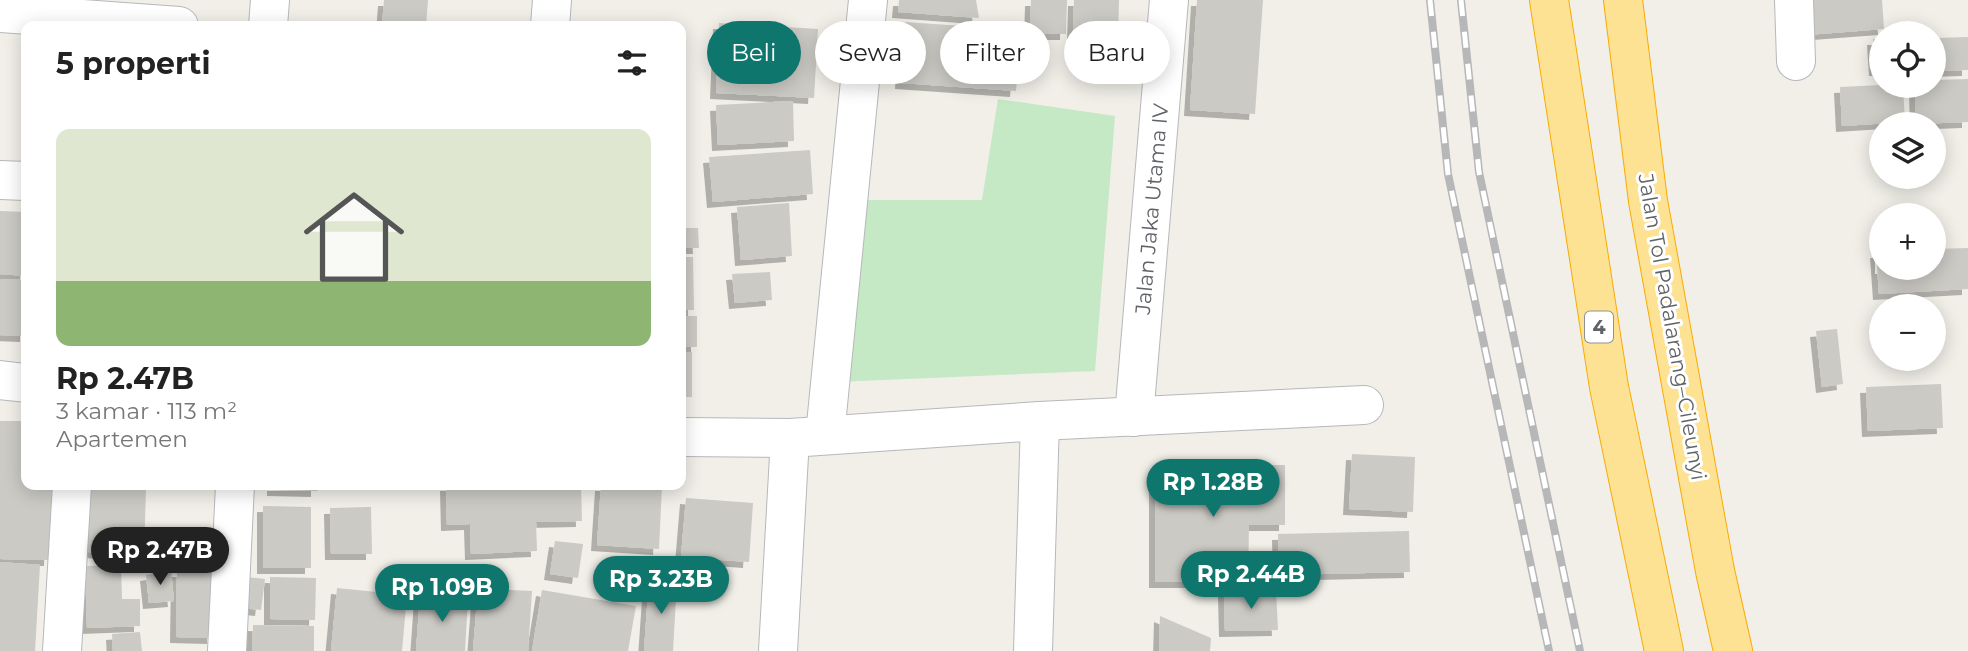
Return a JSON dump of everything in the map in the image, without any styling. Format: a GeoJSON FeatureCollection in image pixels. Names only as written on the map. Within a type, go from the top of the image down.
{"type":"FeatureCollection","features":[{"type":"Feature","properties":{"kind":"highway","name":"4"},"geometry":{"type":"LineString","coordinates":[[1549,0],[1609,387],[1664,651]]}},
{"type":"Feature","properties":{"kind":"highway","name":"Jalan Tol Padalarang–Cileunyi"},"geometry":{"type":"LineString","coordinates":[[1623,0],[1648,201],[1713,558],[1734,651]]}},
{"type":"Feature","properties":{"kind":"street"},"geometry":{"type":"LineString","coordinates":[[268,21],[270,0]]}},
{"type":"Feature","properties":{"kind":"street"},"geometry":{"type":"LineString","coordinates":[[550,21],[552,0]]}},
{"type":"Feature","properties":{"kind":"street"},"geometry":{"type":"LineString","coordinates":[[778,651],[868,0]]}},
{"type":"Feature","properties":{"kind":"street","name":"Jalan Jaka Utama IV"},"geometry":{"type":"LineString","coordinates":[[1135,417],[1169,0]]}},
{"type":"Feature","properties":{"kind":"street"},"geometry":{"type":"LineString","coordinates":[[1794,0],[1796,61]]}},
{"type":"Feature","properties":{"kind":"street"},"geometry":{"type":"LineString","coordinates":[[0,13],[110,21]]}},
{"type":"Feature","properties":{"kind":"street"},"geometry":{"type":"LineString","coordinates":[[0,180],[21,181]]}},
{"type":"Feature","properties":{"kind":"street"},"geometry":{"type":"LineString","coordinates":[[0,380],[21,382]]}},
{"type":"Feature","properties":{"kind":"street"},"geometry":{"type":"LineString","coordinates":[[686,437],[808,437],[1040,421],[1364,405]]}},
{"type":"Feature","properties":{"kind":"street"},"geometry":{"type":"LineString","coordinates":[[1033,651],[1040,421]]}},
{"type":"Feature","properties":{"kind":"street"},"geometry":{"type":"LineString","coordinates":[[62,651],[72,490]]}},
{"type":"Feature","properties":{"kind":"street"},"geometry":{"type":"LineString","coordinates":[[227,651],[235,490]]}},
{"type":"Feature","properties":{"kind":"green space"},"geometry":{"type":"Polygon","coordinates":[[[998,99],[1115,116],[1095,371],[836,382],[858,200],[982,200],[998,99]]]}},
{"type":"Feature","properties":{"kind":"building"},"geometry":{"type":"Polygon","coordinates":[[[384,0],[428,0],[426,21],[382,21],[384,0]]]}},
{"type":"Feature","properties":{"kind":"building"},"geometry":{"type":"Polygon","coordinates":[[[899,0],[976,0],[979,18],[898,12],[899,0]]]}},
{"type":"Feature","properties":{"kind":"building"},"geometry":{"type":"Polygon","coordinates":[[[1031,0],[1067,0],[1064,34],[1050,34],[1050,21],[1030,21],[1031,0]]]}},
{"type":"Feature","properties":{"kind":"building"},"geometry":{"type":"Polygon","coordinates":[[[1074,0],[1119,0],[1118,21],[1073,21],[1074,0]]]}},
{"type":"Feature","properties":{"kind":"building"},"geometry":{"type":"Polygon","coordinates":[[[1197,0],[1263,0],[1255,114],[1190,110],[1197,0]]]}},
{"type":"Feature","properties":{"kind":"building"},"geometry":{"type":"Polygon","coordinates":[[[1803,0],[1882,0],[1883,21],[1869,21],[1869,30],[1806,35],[1803,0]]]}},
{"type":"Feature","properties":{"kind":"building"},"geometry":{"type":"Polygon","coordinates":[[[926,23],[940,24],[940,84],[1017,84],[1016,91],[915,84],[926,84],[926,23]]]}},
{"type":"Feature","properties":{"kind":"building"},"geometry":{"type":"Polygon","coordinates":[[[801,28],[815,29],[814,98],[716,93],[716,84],[801,84],[801,28]]]}},
{"type":"Feature","properties":{"kind":"building"},"geometry":{"type":"Polygon","coordinates":[[[1968,37],[1968,70],[1946,71],[1946,38],[1968,37]]]}},
{"type":"Feature","properties":{"kind":"building"},"geometry":{"type":"Polygon","coordinates":[[[1968,79],[1968,122],[1946,123],[1946,112],[1916,112],[1915,98],[1946,98],[1946,80],[1968,79]]]}},
{"type":"Feature","properties":{"kind":"building"},"geometry":{"type":"Polygon","coordinates":[[[1869,86],[1869,98],[1904,98],[1904,112],[1869,112],[1869,124],[1842,126],[1840,87],[1869,86]]]}},
{"type":"Feature","properties":{"kind":"building"},"geometry":{"type":"Polygon","coordinates":[[[793,101],[794,141],[718,145],[716,105],[793,101]]]}},
{"type":"Feature","properties":{"kind":"building"},"geometry":{"type":"Polygon","coordinates":[[[810,150],[813,194],[713,202],[709,157],[810,150]]]}},
{"type":"Feature","properties":{"kind":"building"},"geometry":{"type":"Polygon","coordinates":[[[789,203],[792,256],[741,260],[737,207],[789,203]]]}},
{"type":"Feature","properties":{"kind":"building"},"geometry":{"type":"Polygon","coordinates":[[[0,211],[21,212],[21,276],[0,274],[0,211]]]}},
{"type":"Feature","properties":{"kind":"building"},"geometry":{"type":"Polygon","coordinates":[[[686,228],[698,228],[699,248],[686,248],[686,228]]]}},
{"type":"Feature","properties":{"kind":"building"},"geometry":{"type":"Polygon","coordinates":[[[1968,248],[1968,289],[1879,294],[1878,280],[1946,280],[1946,249],[1968,248]]]}},
{"type":"Feature","properties":{"kind":"building"},"geometry":{"type":"Polygon","coordinates":[[[686,257],[693,257],[694,310],[686,310],[686,257]]]}},
{"type":"Feature","properties":{"kind":"building"},"geometry":{"type":"Polygon","coordinates":[[[770,272],[772,300],[735,303],[732,274],[770,272]]]}},
{"type":"Feature","properties":{"kind":"building"},"geometry":{"type":"Polygon","coordinates":[[[0,279],[21,280],[21,336],[0,335],[0,279]]]}},
{"type":"Feature","properties":{"kind":"building"},"geometry":{"type":"Polygon","coordinates":[[[686,316],[697,316],[697,347],[686,347],[686,316]]]}},
{"type":"Feature","properties":{"kind":"building"},"geometry":{"type":"Polygon","coordinates":[[[1837,329],[1843,384],[1822,387],[1816,331],[1837,329]]]}},
{"type":"Feature","properties":{"kind":"building"},"geometry":{"type":"Polygon","coordinates":[[[692,352],[692,397],[686,397],[686,353],[692,352]]]}},
{"type":"Feature","properties":{"kind":"building"},"geometry":{"type":"Polygon","coordinates":[[[1941,384],[1943,428],[1868,431],[1866,387],[1941,384]]]}},
{"type":"Feature","properties":{"kind":"building"},"geometry":{"type":"Polygon","coordinates":[[[0,421],[21,421],[21,490],[52,490],[50,560],[0,559],[0,421]]]}},
{"type":"Feature","properties":{"kind":"building"},"geometry":{"type":"Polygon","coordinates":[[[1352,454],[1415,457],[1413,512],[1349,509],[1352,454]]]}},
{"type":"Feature","properties":{"kind":"building"},"geometry":{"type":"Polygon","coordinates":[[[1155,465],[1285,465],[1285,525],[1249,525],[1248,582],[1155,582],[1155,465]]]}},
{"type":"Feature","properties":{"kind":"building"},"geometry":{"type":"Polygon","coordinates":[[[89,490],[146,490],[144,554],[88,552],[89,490]]]}},
{"type":"Feature","properties":{"kind":"building"},"geometry":{"type":"Polygon","coordinates":[[[446,490],[581,490],[582,521],[536,522],[537,551],[471,554],[470,524],[447,525],[446,490]]]}},
{"type":"Feature","properties":{"kind":"building"},"geometry":{"type":"Polygon","coordinates":[[[601,490],[662,490],[659,549],[597,545],[601,490]]]}},
{"type":"Feature","properties":{"kind":"building"},"geometry":{"type":"Polygon","coordinates":[[[686,498],[753,503],[749,562],[681,557],[686,498]]]}},
{"type":"Feature","properties":{"kind":"building"},"geometry":{"type":"Polygon","coordinates":[[[263,506],[311,507],[311,568],[263,568],[263,506]]]}},
{"type":"Feature","properties":{"kind":"building"},"geometry":{"type":"Polygon","coordinates":[[[371,507],[372,554],[331,554],[330,508],[371,507]]]}},
{"type":"Feature","properties":{"kind":"building"},"geometry":{"type":"Polygon","coordinates":[[[1409,531],[1410,572],[1279,575],[1278,534],[1409,531]]]}},
{"type":"Feature","properties":{"kind":"building"},"geometry":{"type":"Polygon","coordinates":[[[555,541],[583,544],[578,578],[550,574],[555,541]]]}},
{"type":"Feature","properties":{"kind":"building"},"geometry":{"type":"Polygon","coordinates":[[[0,562],[40,565],[35,651],[0,651],[0,562]]]}},
{"type":"Feature","properties":{"kind":"building"},"geometry":{"type":"Polygon","coordinates":[[[121,565],[122,599],[140,599],[140,626],[87,628],[85,566],[121,565]]]}},
{"type":"Feature","properties":{"kind":"building"},"geometry":{"type":"Polygon","coordinates":[[[171,571],[174,601],[149,603],[146,575],[171,571]]]}},
{"type":"Feature","properties":{"kind":"building"},"geometry":{"type":"Polygon","coordinates":[[[177,571],[213,571],[213,638],[176,637],[177,571]]]}},
{"type":"Feature","properties":{"kind":"building"},"geometry":{"type":"Polygon","coordinates":[[[246,577],[265,579],[261,610],[242,608],[246,577]]]}},
{"type":"Feature","properties":{"kind":"building"},"geometry":{"type":"Polygon","coordinates":[[[270,577],[316,578],[315,620],[270,619],[270,577]]]}},
{"type":"Feature","properties":{"kind":"building"},"geometry":{"type":"Polygon","coordinates":[[[649,579],[677,581],[673,651],[644,651],[649,579]]]}},
{"type":"Feature","properties":{"kind":"building"},"geometry":{"type":"Polygon","coordinates":[[[337,588],[407,595],[402,651],[331,651],[337,588]]]}},
{"type":"Feature","properties":{"kind":"building"},"geometry":{"type":"Polygon","coordinates":[[[478,588],[532,591],[528,651],[473,651],[478,588]]]}},
{"type":"Feature","properties":{"kind":"building"},"geometry":{"type":"Polygon","coordinates":[[[542,590],[636,606],[628,651],[532,651],[542,590]]]}},
{"type":"Feature","properties":{"kind":"building"},"geometry":{"type":"Polygon","coordinates":[[[1276,590],[1278,630],[1225,631],[1224,591],[1276,590]]]}},
{"type":"Feature","properties":{"kind":"building"},"geometry":{"type":"Polygon","coordinates":[[[420,595],[468,598],[465,651],[416,651],[420,595]]]}},
{"type":"Feature","properties":{"kind":"building"},"geometry":{"type":"Polygon","coordinates":[[[1160,616],[1211,638],[1210,651],[1159,651],[1160,616]]]}},
{"type":"Feature","properties":{"kind":"building"},"geometry":{"type":"Polygon","coordinates":[[[253,625],[314,626],[314,651],[252,651],[253,625]]]}},
{"type":"Feature","properties":{"kind":"building"},"geometry":{"type":"Polygon","coordinates":[[[140,632],[142,651],[113,651],[112,634],[140,632]]]}},
{"type":"Feature","properties":{"kind":"railway"},"geometry":{"type":"LineString","coordinates":[[1430,0],[1448,174],[1549,651]]}},
{"type":"Feature","properties":{"kind":"railway"},"geometry":{"type":"LineString","coordinates":[[1461,0],[1479,172],[1580,651]]}}]}
